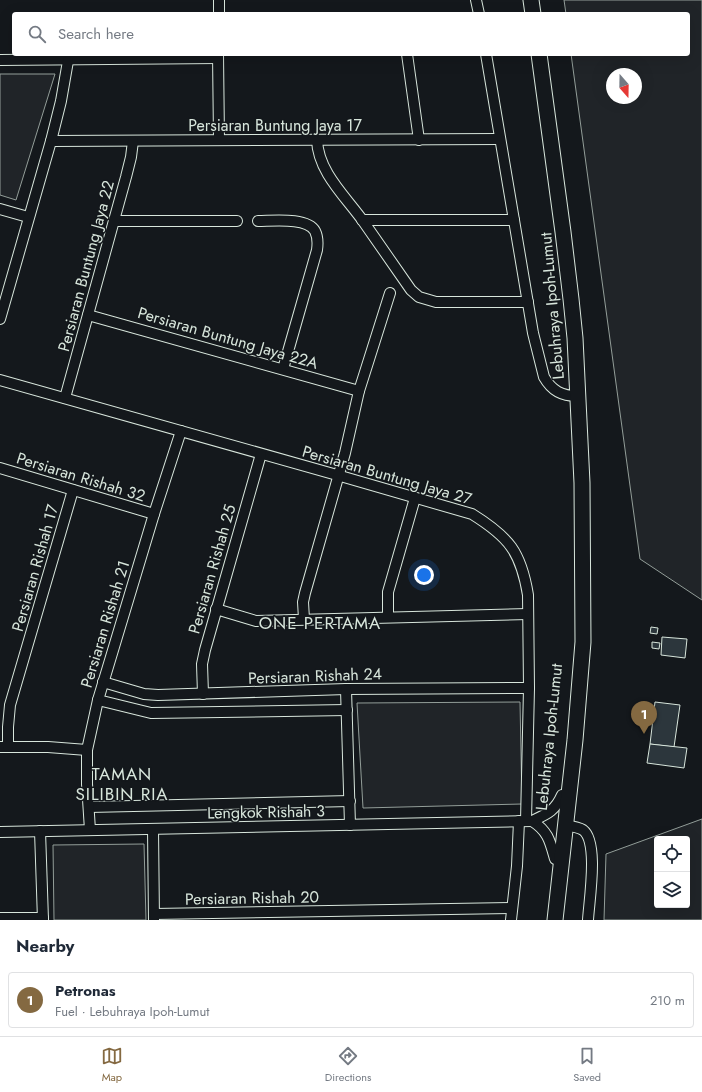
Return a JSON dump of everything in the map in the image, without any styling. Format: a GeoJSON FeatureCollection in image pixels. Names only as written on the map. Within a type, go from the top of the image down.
{"type":"FeatureCollection","features":[{"type":"Feature","properties":{"kind":"highway"},"geometry":{"type":"LineString","coordinates":[[531,0],[533,12]]}},
{"type":"Feature","properties":{"kind":"highway","name":"Lebuhraya Ipoh-Lumut"},"geometry":{"type":"LineString","coordinates":[[539,56],[575,338],[582,483],[583,642],[575,740],[555,920]]}},
{"type":"Feature","properties":{"kind":"highway","name":"Lebuhraya Ipoh-Lumut"},"geometry":{"type":"LineString","coordinates":[[548,920],[573,683],[582,556]]}},
{"type":"Feature","properties":{"kind":"street"},"geometry":{"type":"LineString","coordinates":[[219,0],[219,12]]}},
{"type":"Feature","properties":{"kind":"street"},"geometry":{"type":"LineString","coordinates":[[476,0],[479,12]]}},
{"type":"Feature","properties":{"kind":"street"},"geometry":{"type":"LineString","coordinates":[[0,60],[68,60],[218,56],[219,140]]}},
{"type":"Feature","properties":{"kind":"street"},"geometry":{"type":"LineString","coordinates":[[407,56],[419,140]]}},
{"type":"Feature","properties":{"kind":"street"},"geometry":{"type":"LineString","coordinates":[[486,56],[533,334],[544,377],[547,383],[558,393],[577,396]]}},
{"type":"Feature","properties":{"kind":"street"},"geometry":{"type":"LineString","coordinates":[[0,319],[4,291],[51,141],[61,100],[68,60]]}},
{"type":"Feature","properties":{"kind":"street","name":"Persiaran Buntung Jaya 17"},"geometry":{"type":"LineString","coordinates":[[51,141],[500,139]]}},
{"type":"Feature","properties":{"kind":"street"},"geometry":{"type":"LineString","coordinates":[[317,140],[317,147],[320,156],[333,182],[362,220],[411,290],[419,297],[436,302],[528,302]]}},
{"type":"Feature","properties":{"kind":"street","name":"Persiaran Buntung Jaya 22"},"geometry":{"type":"LineString","coordinates":[[65,398],[131,157],[133,141]]}},
{"type":"Feature","properties":{"kind":"street"},"geometry":{"type":"LineString","coordinates":[[0,209],[28,217]]}},
{"type":"Feature","properties":{"kind":"street"},"geometry":{"type":"LineString","coordinates":[[362,220],[514,220]]}},
{"type":"Feature","properties":{"kind":"street"},"geometry":{"type":"LineString","coordinates":[[114,221],[237,221]]}},
{"type":"Feature","properties":{"kind":"street"},"geometry":{"type":"LineString","coordinates":[[258,221],[298,222],[307,224],[315,230],[318,239],[317,250],[283,369]]}},
{"type":"Feature","properties":{"kind":"street"},"geometry":{"type":"LineString","coordinates":[[304,619],[303,602],[305,593],[360,391],[390,293]]}},
{"type":"Feature","properties":{"kind":"street","name":"Persiaran Buntung Jaya 22A"},"geometry":{"type":"LineString","coordinates":[[88,314],[360,391]]}},
{"type":"Feature","properties":{"kind":"street","name":"Persiaran Buntung Jaya 27"},"geometry":{"type":"LineString","coordinates":[[0,380],[472,514],[490,525],[505,539],[515,551],[521,565],[528,595],[529,688],[526,821],[518,858],[511,920]]}},
{"type":"Feature","properties":{"kind":"street","name":"Persiaran Rishah 21"},"geometry":{"type":"LineString","coordinates":[[90,830],[87,784],[87,750],[98,700],[154,514],[181,431]]}},
{"type":"Feature","properties":{"kind":"street","name":"Persiaran Rishah 25"},"geometry":{"type":"LineString","coordinates":[[203,694],[202,664],[260,454]]}},
{"type":"Feature","properties":{"kind":"street","name":"Persiaran Rishah 32"},"geometry":{"type":"LineString","coordinates":[[0,468],[154,514]]}},
{"type":"Feature","properties":{"kind":"street","name":"Persiaran Rishah 17"},"geometry":{"type":"LineString","coordinates":[[4,747],[10,705],[73,490]]}},
{"type":"Feature","properties":{"kind":"street"},"geometry":{"type":"LineString","coordinates":[[388,617],[388,592],[415,498]]}},
{"type":"Feature","properties":{"kind":"street"},"geometry":{"type":"LineString","coordinates":[[216,609],[256,620],[528,614]]}},
{"type":"Feature","properties":{"kind":"street","name":"Persiaran Rishah 24"},"geometry":{"type":"LineString","coordinates":[[103,682],[144,694],[158,695],[346,689],[529,688]]}},
{"type":"Feature","properties":{"kind":"street"},"geometry":{"type":"LineString","coordinates":[[346,689],[350,825]]}},
{"type":"Feature","properties":{"kind":"street"},"geometry":{"type":"LineString","coordinates":[[98,700],[151,713],[347,710]]}},
{"type":"Feature","properties":{"kind":"street"},"geometry":{"type":"LineString","coordinates":[[4,747],[48,747],[87,750]]}},
{"type":"Feature","properties":{"kind":"street","name":"Lengkok Rishah 3"},"geometry":{"type":"LineString","coordinates":[[0,832],[526,821],[549,812],[554,808],[562,795]]}},
{"type":"Feature","properties":{"kind":"street","name":"Lengkok Rishah 3"},"geometry":{"type":"LineString","coordinates":[[89,806],[350,801]]}},
{"type":"Feature","properties":{"kind":"street"},"geometry":{"type":"LineString","coordinates":[[526,821],[543,829],[547,834],[554,859]]}},
{"type":"Feature","properties":{"kind":"street"},"geometry":{"type":"LineString","coordinates":[[565,825],[584,831],[591,844],[592,861],[588,920]]}},
{"type":"Feature","properties":{"kind":"street"},"geometry":{"type":"LineString","coordinates":[[153,829],[154,917]]}},
{"type":"Feature","properties":{"kind":"street"},"geometry":{"type":"LineString","coordinates":[[0,918],[43,919],[40,831]]}},
{"type":"Feature","properties":{"kind":"street","name":"Persiaran Rishah 20"},"geometry":{"type":"LineString","coordinates":[[154,917],[512,908]]}},
{"type":"Feature","properties":{"kind":"shaded area"},"geometry":{"type":"Polygon","coordinates":[[[564,0],[702,0],[702,600],[640,559],[571,56],[690,56],[690,12],[566,12],[564,0]]]}},
{"type":"Feature","properties":{"kind":"shaded area"},"geometry":{"type":"Polygon","coordinates":[[[0,74],[55,74],[16,200],[0,195],[0,74]]]}},
{"type":"Feature","properties":{"kind":"shaded area"},"geometry":{"type":"Polygon","coordinates":[[[520,702],[522,804],[363,808],[357,703],[520,702]]]}},
{"type":"Feature","properties":{"kind":"shaded area"},"geometry":{"type":"Polygon","coordinates":[[[702,819],[702,920],[604,920],[606,854],[654,836],[654,908],[690,908],[690,836],[655,836],[702,819]]]}},
{"type":"Feature","properties":{"kind":"shaded area"},"geometry":{"type":"Polygon","coordinates":[[[144,844],[146,920],[54,920],[53,845],[144,844]]]}},
{"type":"Feature","properties":{"kind":"building"},"geometry":{"type":"Polygon","coordinates":[[[651,627],[658,628],[657,634],[650,633],[651,627]]]}},
{"type":"Feature","properties":{"kind":"building"},"geometry":{"type":"Polygon","coordinates":[[[662,637],[687,639],[685,658],[661,655],[662,637]]]}},
{"type":"Feature","properties":{"kind":"building"},"geometry":{"type":"Polygon","coordinates":[[[652,642],[660,643],[659,649],[652,648],[652,642]]]}},
{"type":"Feature","properties":{"kind":"building"},"geometry":{"type":"Polygon","coordinates":[[[655,702],[680,705],[674,747],[650,744],[655,702]]]}},
{"type":"Feature","properties":{"kind":"building"},"geometry":{"type":"Polygon","coordinates":[[[650,744],[687,748],[684,768],[647,763],[650,744]]]}},
{"type":"Feature","properties":{"kind":"place","name":"Petronas"},"geometry":{"type":"Point","coordinates":[644,734]}},
{"type":"Feature","properties":{"kind":"district","name":"ONE PERTAMA"},"geometry":{"type":"Point","coordinates":[320,623]}},
{"type":"Feature","properties":{"kind":"district","name":"TAMAN SILIBIN RIA"},"geometry":{"type":"Point","coordinates":[122,784]}}]}
